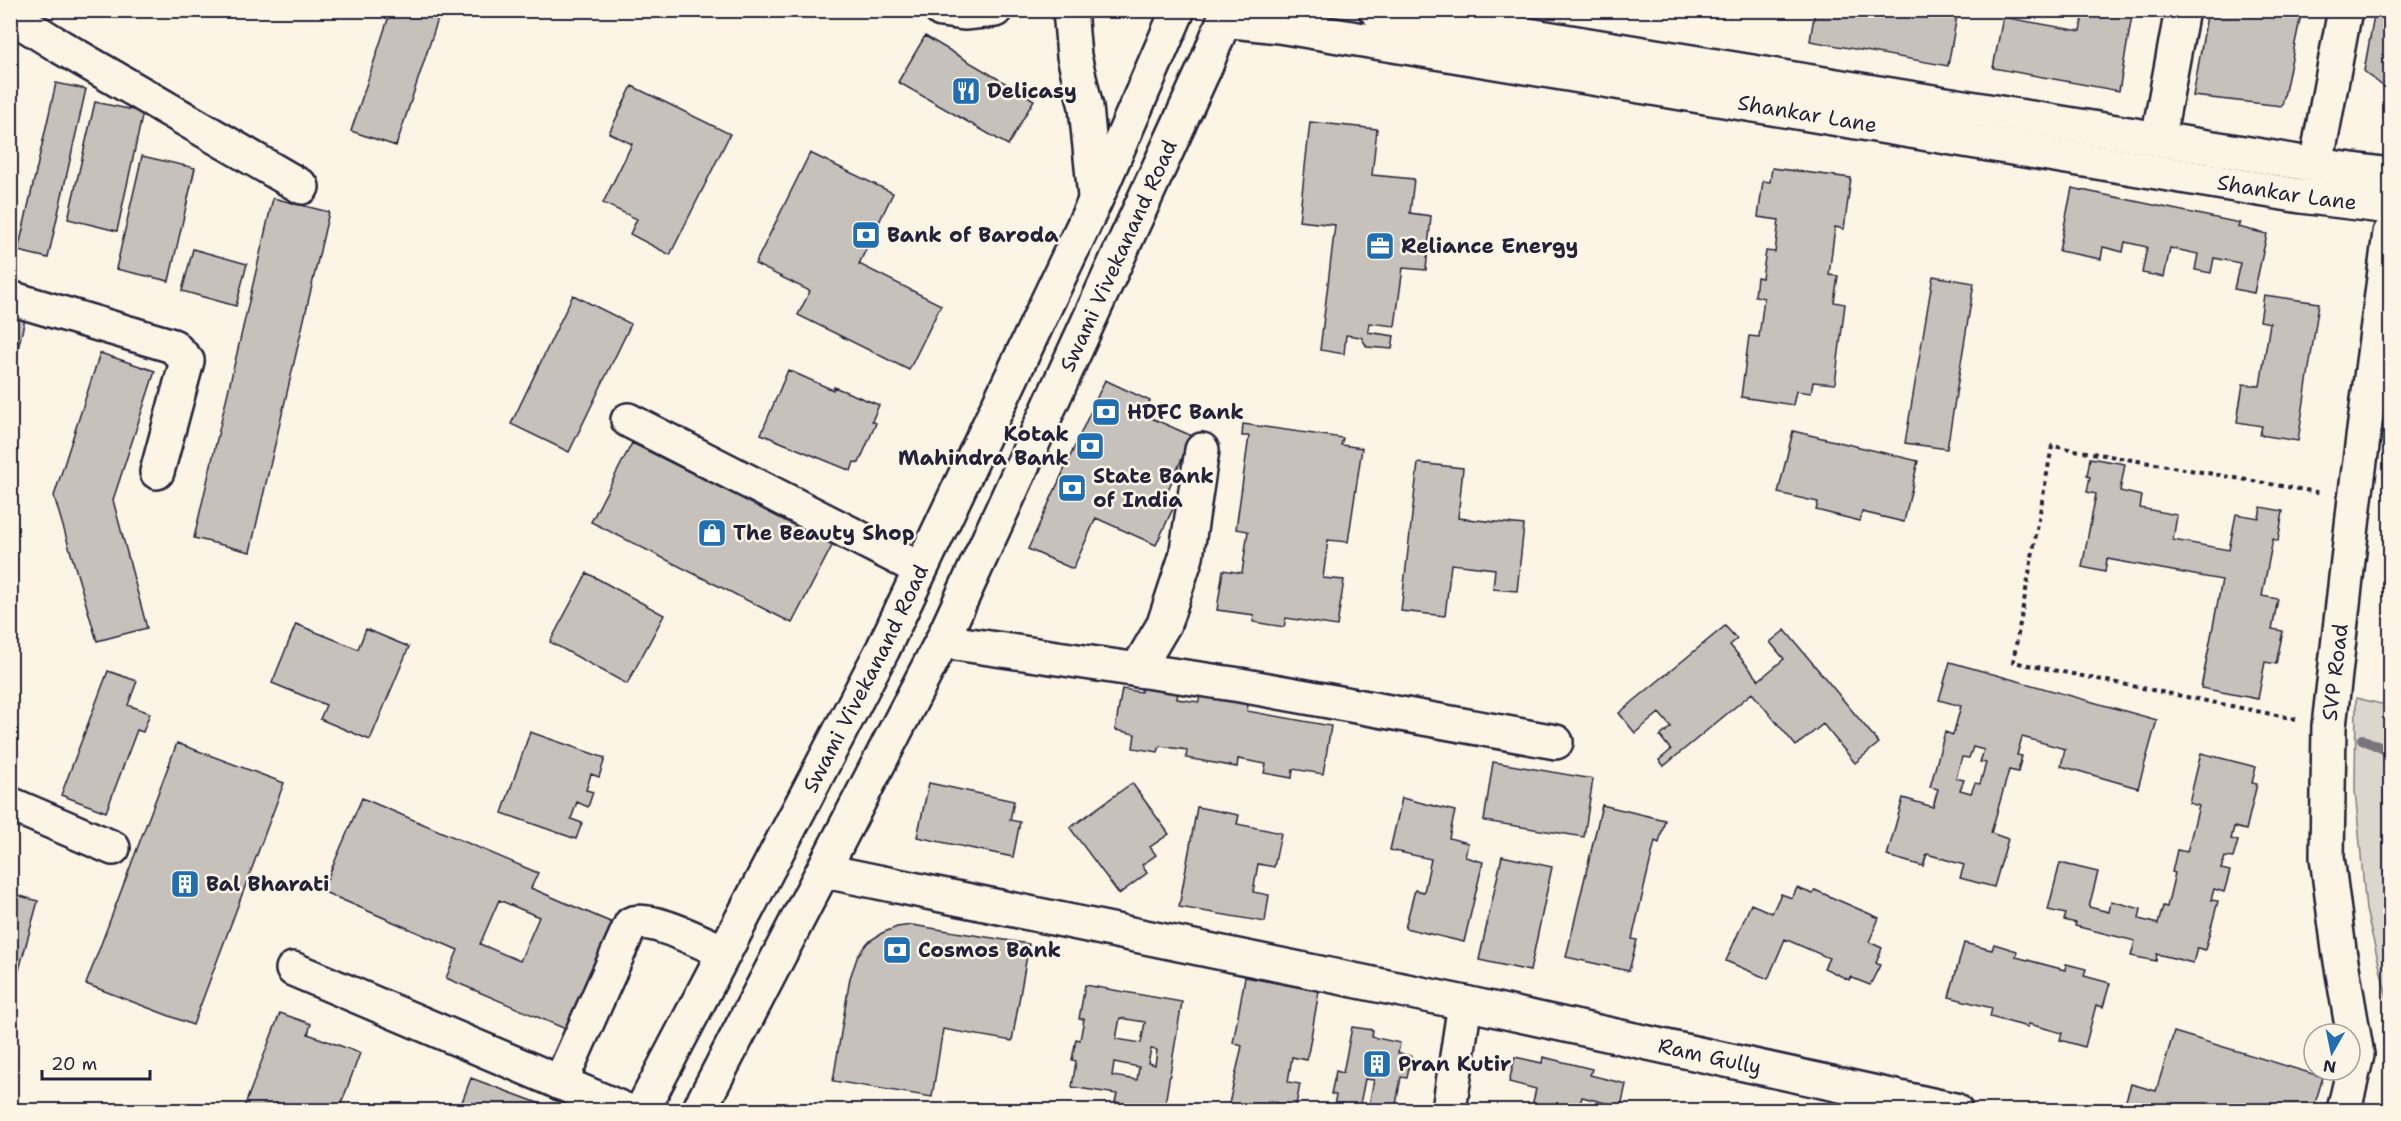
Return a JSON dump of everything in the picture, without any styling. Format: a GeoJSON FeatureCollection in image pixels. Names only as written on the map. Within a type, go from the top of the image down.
{"type":"FeatureCollection","features":[{"type":"Feature","properties":{"kind":"street"},"geometry":{"type":"LineString","coordinates":[[941,10],[964,13],[995,10]]}},
{"type":"Feature","properties":{"kind":"street"},"geometry":{"type":"LineString","coordinates":[[1070,10],[1074,56],[1086,107],[1095,199]]}},
{"type":"Feature","properties":{"kind":"street","name":"Swami Vivekanand Road"},"geometry":{"type":"LineString","coordinates":[[642,1110],[878,659],[1095,199],[1180,10]]}},
{"type":"Feature","properties":{"kind":"street","name":"Shankar Lane"},"geometry":{"type":"LineString","coordinates":[[1180,10],[1226,15],[1279,26],[2301,196],[2391,207]]}},
{"type":"Feature","properties":{"kind":"street","name":"Shankar Lane"},"geometry":{"type":"LineString","coordinates":[[1376,10],[2316,165],[2391,175]]}},
{"type":"Feature","properties":{"kind":"street"},"geometry":{"type":"LineString","coordinates":[[2158,139],[2182,10]]}},
{"type":"Feature","properties":{"kind":"street"},"geometry":{"type":"LineString","coordinates":[[2316,165],[2345,10]]}},
{"type":"Feature","properties":{"kind":"street"},"geometry":{"type":"LineString","coordinates":[[10,15],[302,187]]}},
{"type":"Feature","properties":{"kind":"street","name":"Swami Vivekanand Road"},"geometry":{"type":"LineString","coordinates":[[699,1110],[825,871],[942,641],[1201,75],[1226,15]]}},
{"type":"Feature","properties":{"kind":"street","name":"SVP Road"},"geometry":{"type":"LineString","coordinates":[[2344,1110],[2357,1055],[2339,950],[2327,857],[2329,726],[2355,499],[2381,379],[2391,233]]}},
{"type":"Feature","properties":{"kind":"street"},"geometry":{"type":"LineString","coordinates":[[10,298],[173,346],[186,361],[157,472]]}},
{"type":"Feature","properties":{"kind":"street"},"geometry":{"type":"LineString","coordinates":[[627,420],[920,568]]}},
{"type":"Feature","properties":{"kind":"street"},"geometry":{"type":"LineString","coordinates":[[1137,670],[1164,624],[1186,557],[1202,450]]}},
{"type":"Feature","properties":{"kind":"street"},"geometry":{"type":"LineString","coordinates":[[942,641],[1240,685],[1556,742]]}},
{"type":"Feature","properties":{"kind":"street"},"geometry":{"type":"LineString","coordinates":[[10,804],[113,848]]}},
{"type":"Feature","properties":{"kind":"street","name":"Ram Gully"},"geometry":{"type":"LineString","coordinates":[[825,871],[1465,1003],[1955,1110]]}},
{"type":"Feature","properties":{"kind":"street"},"geometry":{"type":"LineString","coordinates":[[560,1083],[631,924],[636,921],[655,924],[724,952]]}},
{"type":"Feature","properties":{"kind":"street"},"geometry":{"type":"LineString","coordinates":[[293,969],[625,1110]]}},
{"type":"Feature","properties":{"kind":"street"},"geometry":{"type":"LineString","coordinates":[[1449,1110],[1465,1003]]}},
{"type":"Feature","properties":{"kind":"path"},"geometry":{"type":"LineString","coordinates":[[2329,726],[2013,662],[2052,446],[2355,499]]}},
{"type":"Feature","properties":{"kind":"shaded area"},"geometry":{"type":"Polygon","coordinates":[[[2356,698],[2390,706],[2390,1010],[2366,910],[2355,790],[2356,698]]]}},
{"type":"Feature","properties":{"kind":"building"},"geometry":{"type":"Polygon","coordinates":[[[391,10],[441,10],[396,146],[351,131],[391,10]]]}},
{"type":"Feature","properties":{"kind":"building"},"geometry":{"type":"Polygon","coordinates":[[[1707,10],[1731,10],[1730,15],[1707,10]]]}},
{"type":"Feature","properties":{"kind":"building"},"geometry":{"type":"Polygon","coordinates":[[[1815,10],[1958,10],[1948,66],[1810,41],[1815,10]]]}},
{"type":"Feature","properties":{"kind":"building"},"geometry":{"type":"Polygon","coordinates":[[[2084,10],[2133,10],[2119,91],[1993,68],[2003,17],[2080,31],[2084,10]]]}},
{"type":"Feature","properties":{"kind":"building"},"geometry":{"type":"Polygon","coordinates":[[[2208,10],[2302,10],[2282,106],[2193,96],[2208,10]]]}},
{"type":"Feature","properties":{"kind":"building"},"geometry":{"type":"Polygon","coordinates":[[[2375,10],[2390,10],[2390,92],[2364,71],[2375,10]]]}},
{"type":"Feature","properties":{"kind":"building","name":"Delicasy"},"geometry":{"type":"Polygon","coordinates":[[[925,36],[1034,100],[1008,145],[898,82],[925,36]]]}},
{"type":"Feature","properties":{"kind":"building"},"geometry":{"type":"Polygon","coordinates":[[[10,65],[17,66],[10,94],[10,65]]]}},
{"type":"Feature","properties":{"kind":"building"},"geometry":{"type":"Polygon","coordinates":[[[56,83],[86,89],[48,258],[18,251],[56,83]]]}},
{"type":"Feature","properties":{"kind":"building"},"geometry":{"type":"Polygon","coordinates":[[[632,86],[730,134],[670,255],[630,234],[637,219],[603,203],[632,144],[609,133],[632,86]]]}},
{"type":"Feature","properties":{"kind":"building"},"geometry":{"type":"Polygon","coordinates":[[[95,102],[143,112],[117,231],[68,219],[95,102]]]}},
{"type":"Feature","properties":{"kind":"building","name":"Reliance Energy"},"geometry":{"type":"Polygon","coordinates":[[[1310,122],[1377,129],[1372,175],[1414,179],[1410,213],[1431,216],[1426,270],[1403,268],[1395,326],[1369,323],[1368,332],[1394,336],[1392,349],[1367,347],[1361,337],[1346,335],[1344,354],[1320,350],[1335,225],[1299,221],[1310,122]]]}},
{"type":"Feature","properties":{"kind":"building"},"geometry":{"type":"Polygon","coordinates":[[[810,153],[893,193],[859,264],[941,305],[909,370],[798,315],[810,291],[755,264],[810,153]]]}},
{"type":"Feature","properties":{"kind":"building"},"geometry":{"type":"Polygon","coordinates":[[[142,156],[195,168],[169,281],[116,269],[142,156]]]}},
{"type":"Feature","properties":{"kind":"building"},"geometry":{"type":"Polygon","coordinates":[[[1772,168],[1851,178],[1844,229],[1835,227],[1829,275],[1838,276],[1834,302],[1845,304],[1835,384],[1813,382],[1811,393],[1796,391],[1793,405],[1741,397],[1749,336],[1759,337],[1764,298],[1755,296],[1757,277],[1762,278],[1766,251],[1775,252],[1779,220],[1758,217],[1763,181],[1770,182],[1772,168]]]}},
{"type":"Feature","properties":{"kind":"building"},"geometry":{"type":"Polygon","coordinates":[[[2072,188],[2240,223],[2238,227],[2267,234],[2254,293],[2234,289],[2240,263],[2214,258],[2211,273],[2195,270],[2198,254],[2170,248],[2164,277],[2142,273],[2147,247],[2125,242],[2123,252],[2103,247],[2101,259],[2059,251],[2072,188]]]}},
{"type":"Feature","properties":{"kind":"building"},"geometry":{"type":"Polygon","coordinates":[[[273,198],[329,212],[250,552],[194,538],[273,198]]]}},
{"type":"Feature","properties":{"kind":"building"},"geometry":{"type":"Polygon","coordinates":[[[193,249],[247,264],[236,306],[182,291],[193,249]]]}},
{"type":"Feature","properties":{"kind":"building"},"geometry":{"type":"Polygon","coordinates":[[[1933,276],[1974,283],[1947,449],[1905,443],[1933,276]]]}},
{"type":"Feature","properties":{"kind":"building"},"geometry":{"type":"Polygon","coordinates":[[[573,295],[631,324],[569,452],[511,424],[573,295]]]}},
{"type":"Feature","properties":{"kind":"building"},"geometry":{"type":"Polygon","coordinates":[[[2264,295],[2319,303],[2298,441],[2260,435],[2262,426],[2237,422],[2243,384],[2260,386],[2270,323],[2260,321],[2264,295]]]}},
{"type":"Feature","properties":{"kind":"building"},"geometry":{"type":"Polygon","coordinates":[[[10,316],[25,319],[10,383],[10,316]]]}},
{"type":"Feature","properties":{"kind":"building"},"geometry":{"type":"Polygon","coordinates":[[[100,353],[155,371],[113,500],[147,628],[97,641],[54,496],[100,353]]]}},
{"type":"Feature","properties":{"kind":"building"},"geometry":{"type":"Polygon","coordinates":[[[788,370],[833,390],[834,387],[879,405],[872,421],[876,423],[859,463],[854,462],[851,471],[761,434],[788,370]]]}},
{"type":"Feature","properties":{"kind":"building"},"geometry":{"type":"Polygon","coordinates":[[[1105,380],[1150,401],[1142,414],[1192,436],[1164,499],[1175,504],[1156,545],[1096,518],[1073,569],[1028,549],[1105,380]]]}},
{"type":"Feature","properties":{"kind":"building"},"geometry":{"type":"Polygon","coordinates":[[[1243,424],[1343,438],[1341,445],[1362,448],[1348,542],[1328,540],[1323,578],[1344,580],[1337,626],[1286,618],[1284,627],[1253,622],[1254,615],[1217,610],[1223,570],[1242,573],[1248,531],[1236,529],[1249,436],[1242,436],[1243,424]]]}},
{"type":"Feature","properties":{"kind":"building"},"geometry":{"type":"Polygon","coordinates":[[[1793,431],[1918,461],[1904,522],[1862,512],[1860,521],[1816,510],[1818,502],[1778,493],[1793,431]]]}},
{"type":"Feature","properties":{"kind":"building","name":"The Beauty Shop"},"geometry":{"type":"Polygon","coordinates":[[[632,443],[833,544],[792,623],[591,522],[632,443]]]}},
{"type":"Feature","properties":{"kind":"building"},"geometry":{"type":"Polygon","coordinates":[[[2090,458],[2125,464],[2120,491],[2142,496],[2140,508],[2177,515],[2173,540],[2229,550],[2236,514],[2259,518],[2261,507],[2283,511],[2278,541],[2273,539],[2262,596],[2278,599],[2272,629],[2283,631],[2276,664],[2265,662],[2258,699],[2201,688],[2222,580],[2107,559],[2105,572],[2082,567],[2096,494],[2087,492],[2090,458]]]}},
{"type":"Feature","properties":{"kind":"building"},"geometry":{"type":"Polygon","coordinates":[[[1418,463],[1463,468],[1458,518],[1524,525],[1517,591],[1493,589],[1495,569],[1451,564],[1445,616],[1401,611],[1418,463]]]}},
{"type":"Feature","properties":{"kind":"building"},"geometry":{"type":"Polygon","coordinates":[[[587,573],[664,615],[627,684],[550,642],[587,573]]]}},
{"type":"Feature","properties":{"kind":"building"},"geometry":{"type":"Polygon","coordinates":[[[296,624],[358,649],[366,629],[409,647],[370,740],[320,719],[326,705],[272,683],[296,624]]]}},
{"type":"Feature","properties":{"kind":"building"},"geometry":{"type":"Polygon","coordinates":[[[1725,626],[1737,639],[1730,645],[1759,680],[1784,659],[1770,642],[1785,630],[1879,743],[1855,763],[1823,724],[1796,746],[1752,693],[1664,766],[1659,760],[1671,750],[1660,736],[1671,727],[1659,713],[1635,733],[1619,713],[1725,626]]]}},
{"type":"Feature","properties":{"kind":"building"},"geometry":{"type":"Polygon","coordinates":[[[1950,662],[2157,720],[2138,788],[2061,766],[2065,749],[2022,737],[2017,755],[2022,756],[2018,772],[2009,770],[1991,833],[2008,839],[1994,887],[1960,878],[1964,865],[1927,854],[1923,866],[1887,856],[1903,798],[1933,807],[1938,789],[1930,787],[1945,732],[1953,735],[1961,706],[1939,700],[1950,662]],[[1973,747],[1969,758],[1962,757],[1956,778],[1964,780],[1960,790],[1971,793],[1975,783],[1980,784],[1986,763],[1980,762],[1984,750],[1973,747]]]}},
{"type":"Feature","properties":{"kind":"building"},"geometry":{"type":"Polygon","coordinates":[[[108,671],[137,681],[128,705],[150,713],[143,732],[137,730],[106,812],[61,795],[108,671]]]}},
{"type":"Feature","properties":{"kind":"building"},"geometry":{"type":"Polygon","coordinates":[[[1142,685],[1178,691],[1177,699],[1199,702],[1200,691],[1249,700],[1247,711],[1331,726],[1323,774],[1293,769],[1292,778],[1264,773],[1266,764],[1238,759],[1237,767],[1186,758],[1187,750],[1160,746],[1158,752],[1133,748],[1135,734],[1115,730],[1122,689],[1141,692],[1142,685]]]}},
{"type":"Feature","properties":{"kind":"building"},"geometry":{"type":"Polygon","coordinates":[[[530,732],[605,758],[599,777],[591,774],[586,790],[593,792],[588,807],[577,802],[571,819],[582,823],[576,839],[502,813],[530,732]]]}},
{"type":"Feature","properties":{"kind":"building","name":"Bal Bharati"},"geometry":{"type":"Polygon","coordinates":[[[177,743],[284,783],[193,1025],[86,984],[177,743]]]}},
{"type":"Feature","properties":{"kind":"building"},"geometry":{"type":"Polygon","coordinates":[[[2201,753],[2256,767],[2252,783],[2257,784],[2246,830],[2234,827],[2231,839],[2238,841],[2233,858],[2225,857],[2221,869],[2230,871],[2224,892],[2214,889],[2211,900],[2218,901],[2205,950],[2197,948],[2193,963],[2157,954],[2156,961],[2131,956],[2135,941],[2075,926],[2076,923],[2064,920],[2066,914],[2048,910],[2060,863],[2098,872],[2089,907],[2109,912],[2111,901],[2141,909],[2139,919],[2158,924],[2163,906],[2167,907],[2175,873],[2172,872],[2177,850],[2187,852],[2199,806],[2189,803],[2201,753]]]}},
{"type":"Feature","properties":{"kind":"building"},"geometry":{"type":"Polygon","coordinates":[[[1493,762],[1593,779],[1584,837],[1484,821],[1493,762]]]}},
{"type":"Feature","properties":{"kind":"building"},"geometry":{"type":"Polygon","coordinates":[[[929,783],[1014,801],[1010,820],[1020,822],[1013,857],[917,837],[929,783]]]}},
{"type":"Feature","properties":{"kind":"building"},"geometry":{"type":"Polygon","coordinates":[[[1132,783],[1169,834],[1150,847],[1156,855],[1142,865],[1147,873],[1119,894],[1070,828],[1132,783]]]}},
{"type":"Feature","properties":{"kind":"building"},"geometry":{"type":"Polygon","coordinates":[[[362,798],[538,873],[531,888],[615,924],[568,1030],[446,978],[458,950],[322,891],[362,798]],[[499,900],[480,944],[520,961],[539,917],[499,900]]]}},
{"type":"Feature","properties":{"kind":"building"},"geometry":{"type":"Polygon","coordinates":[[[1402,798],[1455,811],[1449,838],[1468,843],[1465,857],[1483,862],[1464,942],[1405,928],[1415,890],[1424,892],[1431,859],[1390,850],[1402,798]]]}},
{"type":"Feature","properties":{"kind":"building"},"geometry":{"type":"Polygon","coordinates":[[[1602,805],[1665,820],[1659,843],[1655,841],[1632,939],[1637,940],[1629,971],[1566,957],[1602,805]]]}},
{"type":"Feature","properties":{"kind":"building"},"geometry":{"type":"Polygon","coordinates":[[[1197,807],[1239,815],[1237,824],[1281,833],[1274,867],[1258,864],[1253,892],[1269,895],[1265,922],[1179,907],[1197,807]]]}},
{"type":"Feature","properties":{"kind":"building"},"geometry":{"type":"Polygon","coordinates":[[[1502,856],[1552,867],[1530,971],[1479,960],[1502,856]]]}},
{"type":"Feature","properties":{"kind":"building"},"geometry":{"type":"Polygon","coordinates":[[[1797,888],[1813,894],[1815,890],[1879,918],[1869,942],[1882,948],[1876,963],[1880,965],[1870,985],[1850,977],[1849,980],[1824,968],[1829,958],[1785,939],[1768,979],[1726,961],[1751,904],[1772,913],[1781,894],[1792,898],[1797,888]]]}},
{"type":"Feature","properties":{"kind":"building"},"geometry":{"type":"Polygon","coordinates":[[[10,893],[38,901],[13,992],[10,992],[10,893]]]}},
{"type":"Feature","properties":{"kind":"building"},"geometry":{"type":"Polygon","coordinates":[[[912,925],[1029,944],[1012,1041],[943,1029],[932,1097],[833,1081],[850,978],[858,955],[868,942],[882,933],[897,927],[912,925]]]}},
{"type":"Feature","properties":{"kind":"building"},"geometry":{"type":"Polygon","coordinates":[[[1964,943],[1992,950],[1994,944],[2017,951],[2016,957],[2065,970],[2066,964],[2086,969],[2084,976],[2110,983],[2103,1007],[2096,1005],[2085,1047],[2060,1040],[2062,1033],[1990,1017],[1992,1008],[1949,997],[1964,943]]]}},
{"type":"Feature","properties":{"kind":"building"},"geometry":{"type":"Polygon","coordinates":[[[1245,977],[1319,991],[1307,1060],[1292,1057],[1288,1082],[1300,1084],[1296,1106],[1268,1101],[1267,1106],[1255,1104],[1254,1110],[1228,1108],[1242,1046],[1233,1043],[1245,977]]]}},
{"type":"Feature","properties":{"kind":"building"},"geometry":{"type":"Polygon","coordinates":[[[1085,985],[1182,1002],[1164,1110],[1152,1109],[1153,1105],[1141,1103],[1141,1107],[1115,1102],[1117,1094],[1072,1087],[1076,1061],[1072,1060],[1076,1039],[1080,1040],[1084,1019],[1079,1019],[1085,985]],[[1120,1018],[1116,1039],[1141,1043],[1145,1022],[1120,1018]],[[1151,1049],[1148,1063],[1155,1065],[1157,1050],[1151,1049]],[[1114,1062],[1112,1076],[1137,1080],[1139,1067],[1114,1062]]]}},
{"type":"Feature","properties":{"kind":"building"},"geometry":{"type":"Polygon","coordinates":[[[280,1013],[311,1024],[308,1034],[360,1053],[339,1110],[243,1110],[280,1013]]]}},
{"type":"Feature","properties":{"kind":"building","name":"Pran Kutir"},"geometry":{"type":"Polygon","coordinates":[[[1352,1027],[1373,1030],[1372,1037],[1400,1043],[1398,1053],[1411,1056],[1407,1078],[1401,1077],[1395,1110],[1333,1110],[1336,1095],[1331,1094],[1336,1071],[1343,1073],[1352,1027]],[[1365,1079],[1360,1104],[1369,1105],[1374,1080],[1365,1079]]]}},
{"type":"Feature","properties":{"kind":"building"},"geometry":{"type":"Polygon","coordinates":[[[2174,1032],[2302,1071],[2302,1082],[2321,1082],[2313,1110],[2123,1110],[2131,1084],[2156,1091],[2174,1032]]]}},
{"type":"Feature","properties":{"kind":"building"},"geometry":{"type":"Polygon","coordinates":[[[1515,1057],[1542,1063],[1543,1057],[1592,1069],[1590,1075],[1626,1084],[1621,1107],[1582,1097],[1578,1110],[1531,1110],[1536,1089],[1509,1082],[1515,1057]]]}},
{"type":"Feature","properties":{"kind":"building"},"geometry":{"type":"Polygon","coordinates":[[[471,1078],[557,1110],[459,1110],[471,1078]]]}},
{"type":"Feature","properties":{"kind":"waterway"},"geometry":{"type":"LineString","coordinates":[[2362,739],[2390,752]]}},
{"type":"Feature","properties":{"kind":"place","name":"Delicasy"},"geometry":{"type":"Point","coordinates":[966,91]}},
{"type":"Feature","properties":{"kind":"place","name":"Bank of Baroda"},"geometry":{"type":"Point","coordinates":[866,235]}},
{"type":"Feature","properties":{"kind":"place","name":"Reliance Energy"},"geometry":{"type":"Point","coordinates":[1380,246]}},
{"type":"Feature","properties":{"kind":"place","name":"HDFC Bank"},"geometry":{"type":"Point","coordinates":[1106,412]}},
{"type":"Feature","properties":{"kind":"place","name":"Kotak Mahindra Bank"},"geometry":{"type":"Point","coordinates":[1090,446]}},
{"type":"Feature","properties":{"kind":"place","name":"State Bank of India"},"geometry":{"type":"Point","coordinates":[1072,488]}},
{"type":"Feature","properties":{"kind":"place","name":"The Beauty Shop"},"geometry":{"type":"Point","coordinates":[712,533]}},
{"type":"Feature","properties":{"kind":"place","name":"Bal Bharati"},"geometry":{"type":"Point","coordinates":[185,884]}},
{"type":"Feature","properties":{"kind":"place","name":"Cosmos Bank"},"geometry":{"type":"Point","coordinates":[897,950]}},
{"type":"Feature","properties":{"kind":"place","name":"Pran Kutir"},"geometry":{"type":"Point","coordinates":[1377,1064]}}]}
